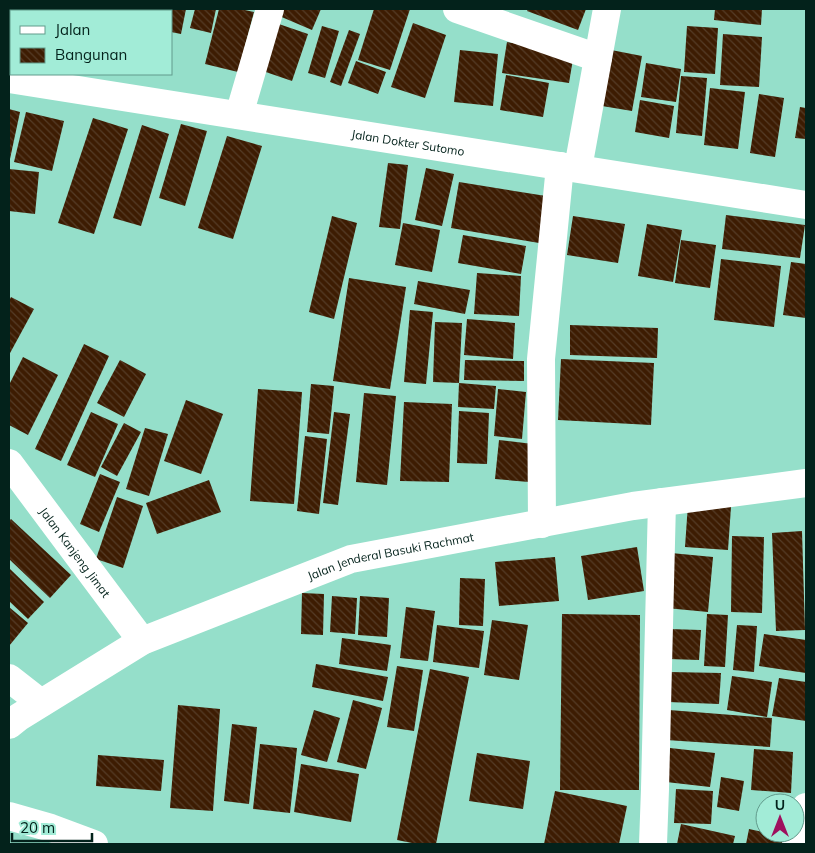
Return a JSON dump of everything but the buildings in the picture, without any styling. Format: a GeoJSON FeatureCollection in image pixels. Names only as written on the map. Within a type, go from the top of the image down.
{"type":"FeatureCollection","features":[{"type":"Feature","properties":{"kind":"main road"},"geometry":{"type":"LineString","coordinates":[[239,115],[270,9]]}},
{"type":"Feature","properties":{"kind":"main road"},"geometry":{"type":"LineString","coordinates":[[457,9],[598,58]]}},
{"type":"Feature","properties":{"kind":"main road"},"geometry":{"type":"LineString","coordinates":[[542,524],[541,359],[569,167],[598,58],[607,9]]}},
{"type":"Feature","properties":{"kind":"main road","name":"Jalan Dokter Sutomo"},"geometry":{"type":"LineString","coordinates":[[9,79],[806,204]]}},
{"type":"Feature","properties":{"kind":"main road","name":"Jalan Kanjeng Jimat"},"geometry":{"type":"LineString","coordinates":[[9,462],[142,641]]}},
{"type":"Feature","properties":{"kind":"main road","name":"Jalan Jenderal Basuki Rachmat"},"geometry":{"type":"LineString","coordinates":[[9,725],[41,703],[142,641],[351,559],[633,506],[806,484]]}},
{"type":"Feature","properties":{"kind":"main road"},"geometry":{"type":"LineString","coordinates":[[653,844],[662,502]]}},
{"type":"Feature","properties":{"kind":"main road"},"geometry":{"type":"LineString","coordinates":[[9,678],[41,703]]}},
{"type":"Feature","properties":{"kind":"main road"},"geometry":{"type":"LineString","coordinates":[[796,844],[806,807]]}},
{"type":"Feature","properties":{"kind":"main road"},"geometry":{"type":"LineString","coordinates":[[9,816],[51,828],[94,844]]}}]}
